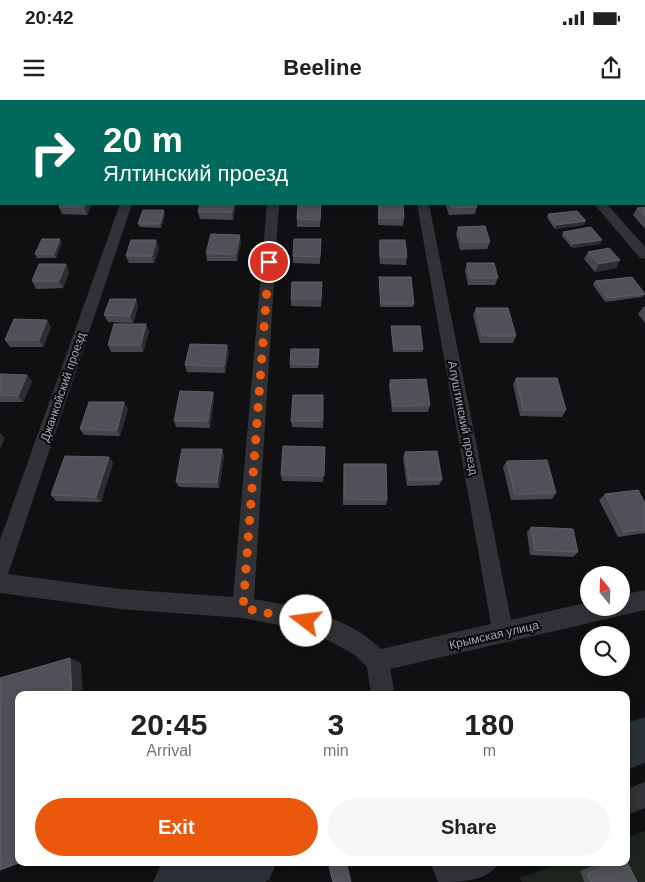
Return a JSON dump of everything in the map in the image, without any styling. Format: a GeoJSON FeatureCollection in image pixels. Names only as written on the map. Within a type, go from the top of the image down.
{"type":"FeatureCollection","features":[{"type":"Feature","properties":{"kind":"street","name":"Джанкойский проезд"},"geometry":{"type":"LineString","coordinates":[[0,569],[126,205]]}},
{"type":"Feature","properties":{"kind":"street"},"geometry":{"type":"LineString","coordinates":[[243,608],[273,205]]}},
{"type":"Feature","properties":{"kind":"street","name":"Алуштинский проезд"},"geometry":{"type":"LineString","coordinates":[[423,205],[503,633]]}},
{"type":"Feature","properties":{"kind":"street"},"geometry":{"type":"LineString","coordinates":[[601,205],[645,255]]}},
{"type":"Feature","properties":{"kind":"street"},"geometry":{"type":"LineString","coordinates":[[0,583],[120,599],[243,608],[289,616],[324,626],[363,647],[377,661],[382,691]]}},
{"type":"Feature","properties":{"kind":"street"},"geometry":{"type":"LineString","coordinates":[[630,603],[645,600]]}},
{"type":"Feature","properties":{"kind":"street","name":"Крымская улица"},"geometry":{"type":"LineString","coordinates":[[377,661],[580,615]]}},
{"type":"Feature","properties":{"kind":"street"},"geometry":{"type":"LineString","coordinates":[[630,801],[645,795]]}},
{"type":"Feature","properties":{"kind":"street"},"geometry":{"type":"LineString","coordinates":[[449,875],[475,866]]}},
{"type":"Feature","properties":{"kind":"shaded area"},"geometry":{"type":"Polygon","coordinates":[[[645,831],[645,882],[522,882],[520,878],[552,866],[630,866],[630,837],[645,831]]]}},
{"type":"Feature","properties":{"kind":"building"},"geometry":{"type":"Polygon","coordinates":[[[60,205],[85,205],[84,207],[59,207],[60,205]]]}},
{"type":"Feature","properties":{"kind":"building"},"geometry":{"type":"Polygon","coordinates":[[[200,205],[233,205],[232,212],[198,212],[200,205]]]}},
{"type":"Feature","properties":{"kind":"building"},"geometry":{"type":"Polygon","coordinates":[[[298,205],[321,205],[320,220],[297,219],[298,205]]]}},
{"type":"Feature","properties":{"kind":"building"},"geometry":{"type":"Polygon","coordinates":[[[379,205],[403,205],[404,218],[379,218],[379,205]]]}},
{"type":"Feature","properties":{"kind":"building"},"geometry":{"type":"Polygon","coordinates":[[[450,205],[476,205],[477,207],[451,208],[450,205]]]}},
{"type":"Feature","properties":{"kind":"building"},"geometry":{"type":"Polygon","coordinates":[[[645,207],[645,216],[637,208],[645,207]]]}},
{"type":"Feature","properties":{"kind":"building"},"geometry":{"type":"Polygon","coordinates":[[[143,210],[164,210],[160,224],[138,224],[143,210]]]}},
{"type":"Feature","properties":{"kind":"building"},"geometry":{"type":"Polygon","coordinates":[[[577,211],[586,221],[556,225],[548,214],[577,211]]]}},
{"type":"Feature","properties":{"kind":"building"},"geometry":{"type":"Polygon","coordinates":[[[485,226],[490,242],[462,242],[458,227],[485,226]]]}},
{"type":"Feature","properties":{"kind":"building"},"geometry":{"type":"Polygon","coordinates":[[[591,227],[602,240],[573,244],[563,232],[591,227]]]}},
{"type":"Feature","properties":{"kind":"building"},"geometry":{"type":"Polygon","coordinates":[[[211,234],[240,235],[236,254],[206,253],[211,234]]]}},
{"type":"Feature","properties":{"kind":"building"},"geometry":{"type":"Polygon","coordinates":[[[42,239],[60,239],[54,254],[35,254],[42,239]]]}},
{"type":"Feature","properties":{"kind":"building"},"geometry":{"type":"Polygon","coordinates":[[[294,239],[321,239],[320,257],[293,256],[294,239]]]}},
{"type":"Feature","properties":{"kind":"building"},"geometry":{"type":"Polygon","coordinates":[[[131,240],[156,240],[152,256],[126,256],[131,240]]]}},
{"type":"Feature","properties":{"kind":"building"},"geometry":{"type":"Polygon","coordinates":[[[380,240],[405,240],[407,257],[380,257],[380,240]]]}},
{"type":"Feature","properties":{"kind":"building"},"geometry":{"type":"Polygon","coordinates":[[[609,248],[620,260],[599,264],[588,252],[609,248]]]}},
{"type":"Feature","properties":{"kind":"building"},"geometry":{"type":"Polygon","coordinates":[[[467,263],[494,263],[498,278],[470,278],[467,263]]]}},
{"type":"Feature","properties":{"kind":"building"},"geometry":{"type":"Polygon","coordinates":[[[39,264],[66,264],[59,281],[32,281],[39,264]]]}},
{"type":"Feature","properties":{"kind":"building"},"geometry":{"type":"Polygon","coordinates":[[[379,277],[411,277],[414,304],[381,304],[379,277]]]}},
{"type":"Feature","properties":{"kind":"building"},"geometry":{"type":"Polygon","coordinates":[[[632,277],[645,294],[607,298],[595,281],[632,277]]]}},
{"type":"Feature","properties":{"kind":"building"},"geometry":{"type":"Polygon","coordinates":[[[292,282],[322,282],[321,299],[291,299],[292,282]]]}},
{"type":"Feature","properties":{"kind":"building"},"geometry":{"type":"Polygon","coordinates":[[[110,299],[136,299],[130,316],[104,315],[110,299]]]}},
{"type":"Feature","properties":{"kind":"building"},"geometry":{"type":"Polygon","coordinates":[[[476,308],[508,308],[516,336],[482,336],[476,308]]]}},
{"type":"Feature","properties":{"kind":"building"},"geometry":{"type":"Polygon","coordinates":[[[14,319],[47,320],[39,340],[5,340],[14,319]]]}},
{"type":"Feature","properties":{"kind":"building"},"geometry":{"type":"Polygon","coordinates":[[[114,324],[146,324],[141,345],[108,345],[114,324]]]}},
{"type":"Feature","properties":{"kind":"building"},"geometry":{"type":"Polygon","coordinates":[[[391,326],[420,326],[423,349],[394,349],[391,326]]]}},
{"type":"Feature","properties":{"kind":"building"},"geometry":{"type":"Polygon","coordinates":[[[190,344],[227,345],[224,366],[185,365],[190,344]]]}},
{"type":"Feature","properties":{"kind":"building"},"geometry":{"type":"Polygon","coordinates":[[[291,349],[319,349],[318,365],[290,364],[291,349]]]}},
{"type":"Feature","properties":{"kind":"building"},"geometry":{"type":"Polygon","coordinates":[[[0,374],[27,375],[18,396],[0,395],[0,374]]]}},
{"type":"Feature","properties":{"kind":"building"},"geometry":{"type":"Polygon","coordinates":[[[516,378],[557,378],[566,410],[523,410],[516,378]]]}},
{"type":"Feature","properties":{"kind":"building"},"geometry":{"type":"Polygon","coordinates":[[[426,379],[430,405],[393,406],[390,380],[426,379]]]}},
{"type":"Feature","properties":{"kind":"building"},"geometry":{"type":"Polygon","coordinates":[[[180,391],[213,392],[208,421],[174,421],[180,391]]]}},
{"type":"Feature","properties":{"kind":"building"},"geometry":{"type":"Polygon","coordinates":[[[293,395],[323,395],[323,421],[291,421],[293,395]]]}},
{"type":"Feature","properties":{"kind":"building"},"geometry":{"type":"Polygon","coordinates":[[[89,402],[124,402],[117,430],[80,429],[89,402]]]}},
{"type":"Feature","properties":{"kind":"building"},"geometry":{"type":"Polygon","coordinates":[[[283,446],[325,447],[324,476],[281,475],[283,446]]]}},
{"type":"Feature","properties":{"kind":"building"},"geometry":{"type":"Polygon","coordinates":[[[182,449],[222,449],[217,482],[176,482],[182,449]]]}},
{"type":"Feature","properties":{"kind":"building"},"geometry":{"type":"Polygon","coordinates":[[[437,451],[442,480],[409,480],[405,452],[437,451]]]}},
{"type":"Feature","properties":{"kind":"building"},"geometry":{"type":"Polygon","coordinates":[[[65,456],[109,457],[96,497],[51,495],[65,456]]]}},
{"type":"Feature","properties":{"kind":"building"},"geometry":{"type":"Polygon","coordinates":[[[547,460],[556,493],[515,494],[507,461],[547,460]]]}},
{"type":"Feature","properties":{"kind":"building"},"geometry":{"type":"Polygon","coordinates":[[[344,464],[386,464],[387,500],[344,499],[344,464]]]}},
{"type":"Feature","properties":{"kind":"building"},"geometry":{"type":"Polygon","coordinates":[[[638,490],[645,503],[645,529],[624,532],[605,494],[638,490]]]}},
{"type":"Feature","properties":{"kind":"building"},"geometry":{"type":"Polygon","coordinates":[[[531,527],[573,529],[578,552],[535,550],[531,527]]]}},
{"type":"Feature","properties":{"kind":"building"},"geometry":{"type":"Polygon","coordinates":[[[70,658],[72,691],[15,691],[15,864],[0,870],[0,678],[70,658]]]}},
{"type":"Feature","properties":{"kind":"building"},"geometry":{"type":"Polygon","coordinates":[[[347,866],[351,882],[333,882],[329,867],[347,866]]]}},
{"type":"Feature","properties":{"kind":"building"},"geometry":{"type":"Polygon","coordinates":[[[605,866],[629,866],[637,882],[591,882],[587,874],[605,866]]]}},
{"type":"Feature","properties":{"kind":"waterway"},"geometry":{"type":"LineString","coordinates":[[630,746],[645,740]]}},
{"type":"Feature","properties":{"kind":"waterway"},"geometry":{"type":"LineString","coordinates":[[179,882],[237,866]]}},
{"type":"Feature","properties":{"kind":"route"},"geometry":{"type":"LineString","coordinates":[[269,262],[243,608],[306,621]]}}]}
